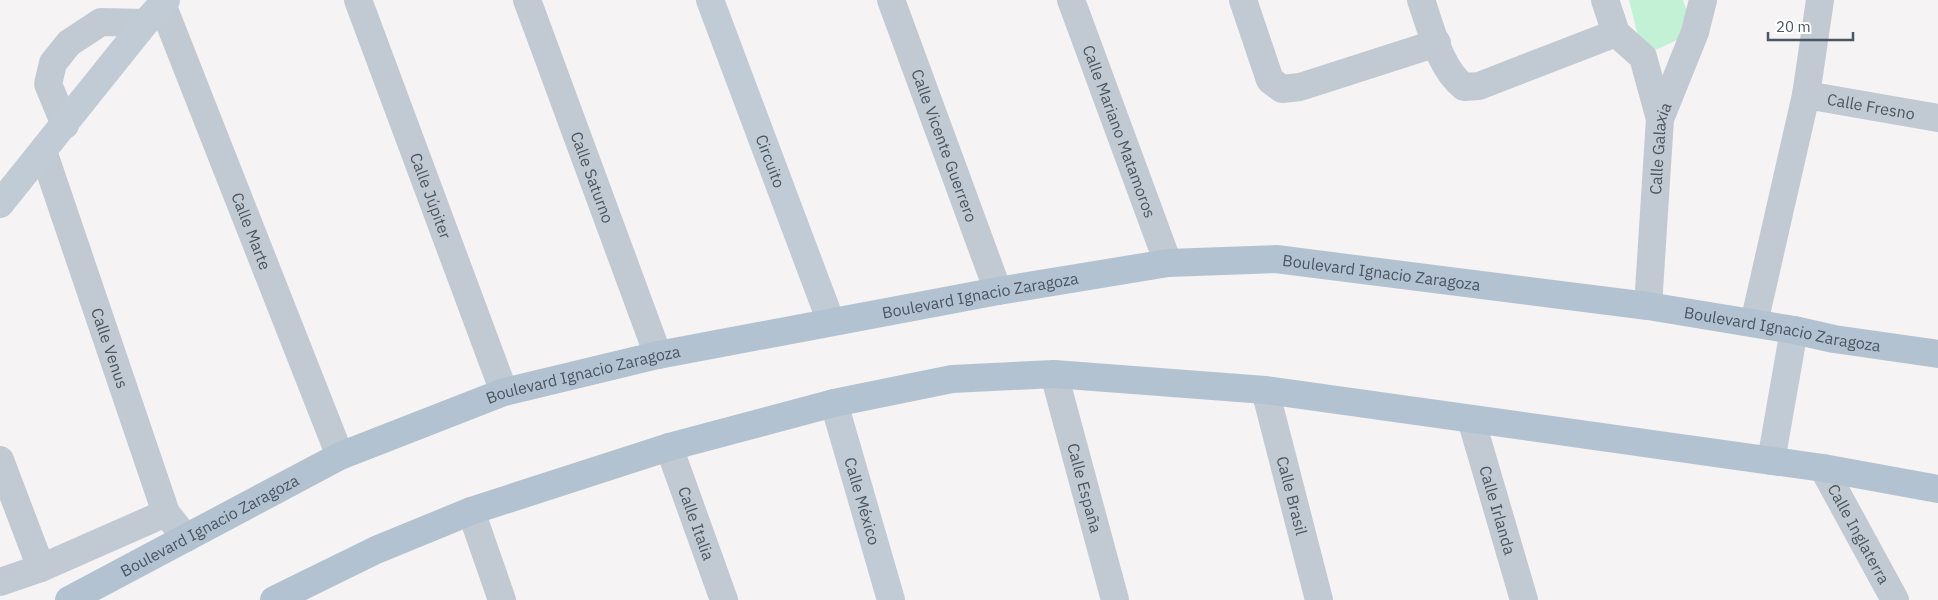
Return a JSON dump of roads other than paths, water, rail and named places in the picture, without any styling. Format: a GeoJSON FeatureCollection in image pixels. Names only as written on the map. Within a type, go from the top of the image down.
{"type":"FeatureCollection","features":[{"type":"Feature","properties":{"kind":"main road","name":"Boulevard Ignacio Zaragoza"},"geometry":{"type":"LineString","coordinates":[[69,600],[340,456],[504,392],[658,355],[831,322],[1168,263],[1276,259],[1648,306],[1794,330],[1834,339],[1938,354]]}},
{"type":"Feature","properties":{"kind":"main road"},"geometry":{"type":"LineString","coordinates":[[282,598],[376,550],[471,511],[669,447],[834,403],[952,379],[1054,374],[1265,390],[1823,468],[1938,489]]}},
{"type":"Feature","properties":{"kind":"street","name":"Calle Júpiter"},"geometry":{"type":"LineString","coordinates":[[358,0],[504,392]]}},
{"type":"Feature","properties":{"kind":"street","name":"Calle Saturno"},"geometry":{"type":"LineString","coordinates":[[527,0],[658,355]]}},
{"type":"Feature","properties":{"kind":"street","name":"Circuito"},"geometry":{"type":"LineString","coordinates":[[710,0],[831,322]]}},
{"type":"Feature","properties":{"kind":"street","name":"Calle Vicente Guerrero"},"geometry":{"type":"LineString","coordinates":[[891,0],[998,292]]}},
{"type":"Feature","properties":{"kind":"street","name":"Calle Mariano Matamoros"},"geometry":{"type":"LineString","coordinates":[[1071,0],[1168,263]]}},
{"type":"Feature","properties":{"kind":"street"},"geometry":{"type":"LineString","coordinates":[[1243,0],[1270,80],[1282,89],[1300,87],[1437,43]]}},
{"type":"Feature","properties":{"kind":"street"},"geometry":{"type":"LineString","coordinates":[[1421,0],[1437,43],[1454,80],[1464,87],[1479,86],[1616,33]]}},
{"type":"Feature","properties":{"kind":"street"},"geometry":{"type":"LineString","coordinates":[[1606,0],[1616,33],[1643,57],[1660,119]]}},
{"type":"Feature","properties":{"kind":"street","name":"Calle Galaxia"},"geometry":{"type":"LineString","coordinates":[[1648,306],[1660,119],[1695,32],[1703,0]]}},
{"type":"Feature","properties":{"kind":"street"},"geometry":{"type":"LineString","coordinates":[[1754,323],[1806,95],[1820,0]]}},
{"type":"Feature","properties":{"kind":"street"},"geometry":{"type":"LineString","coordinates":[[0,204],[158,9]]}},
{"type":"Feature","properties":{"kind":"street"},"geometry":{"type":"LineString","coordinates":[[65,125],[48,84],[53,63],[69,43],[101,22],[158,9]]}},
{"type":"Feature","properties":{"kind":"street","name":"Calle Marte"},"geometry":{"type":"LineString","coordinates":[[158,9],[340,456]]}},
{"type":"Feature","properties":{"kind":"street","name":"Calle Fresno"},"geometry":{"type":"LineString","coordinates":[[1806,95],[1938,118]]}},
{"type":"Feature","properties":{"kind":"street","name":"Calle Venus"},"geometry":{"type":"LineString","coordinates":[[42,151],[166,513],[186,538]]}},
{"type":"Feature","properties":{"kind":"street"},"geometry":{"type":"LineString","coordinates":[[1771,461],[1794,330]]}},
{"type":"Feature","properties":{"kind":"street","name":"Calle España"},"geometry":{"type":"LineString","coordinates":[[1054,374],[1116,600]]}},
{"type":"Feature","properties":{"kind":"street","name":"Calle Brasil"},"geometry":{"type":"LineString","coordinates":[[1265,390],[1319,600]]}},
{"type":"Feature","properties":{"kind":"street","name":"Calle México"},"geometry":{"type":"LineString","coordinates":[[834,403],[891,600]]}},
{"type":"Feature","properties":{"kind":"street","name":"Calle Irlanda"},"geometry":{"type":"LineString","coordinates":[[1471,419],[1524,600]]}},
{"type":"Feature","properties":{"kind":"street","name":"Calle Italia"},"geometry":{"type":"LineString","coordinates":[[669,447],[724,600]]}},
{"type":"Feature","properties":{"kind":"street"},"geometry":{"type":"LineString","coordinates":[[0,460],[41,568]]}},
{"type":"Feature","properties":{"kind":"street","name":"Calle Inglaterra"},"geometry":{"type":"LineString","coordinates":[[1823,468],[1896,600]]}},
{"type":"Feature","properties":{"kind":"street"},"geometry":{"type":"LineString","coordinates":[[471,511],[502,600]]}},
{"type":"Feature","properties":{"kind":"street"},"geometry":{"type":"LineString","coordinates":[[0,582],[41,568],[166,513]]}}]}
